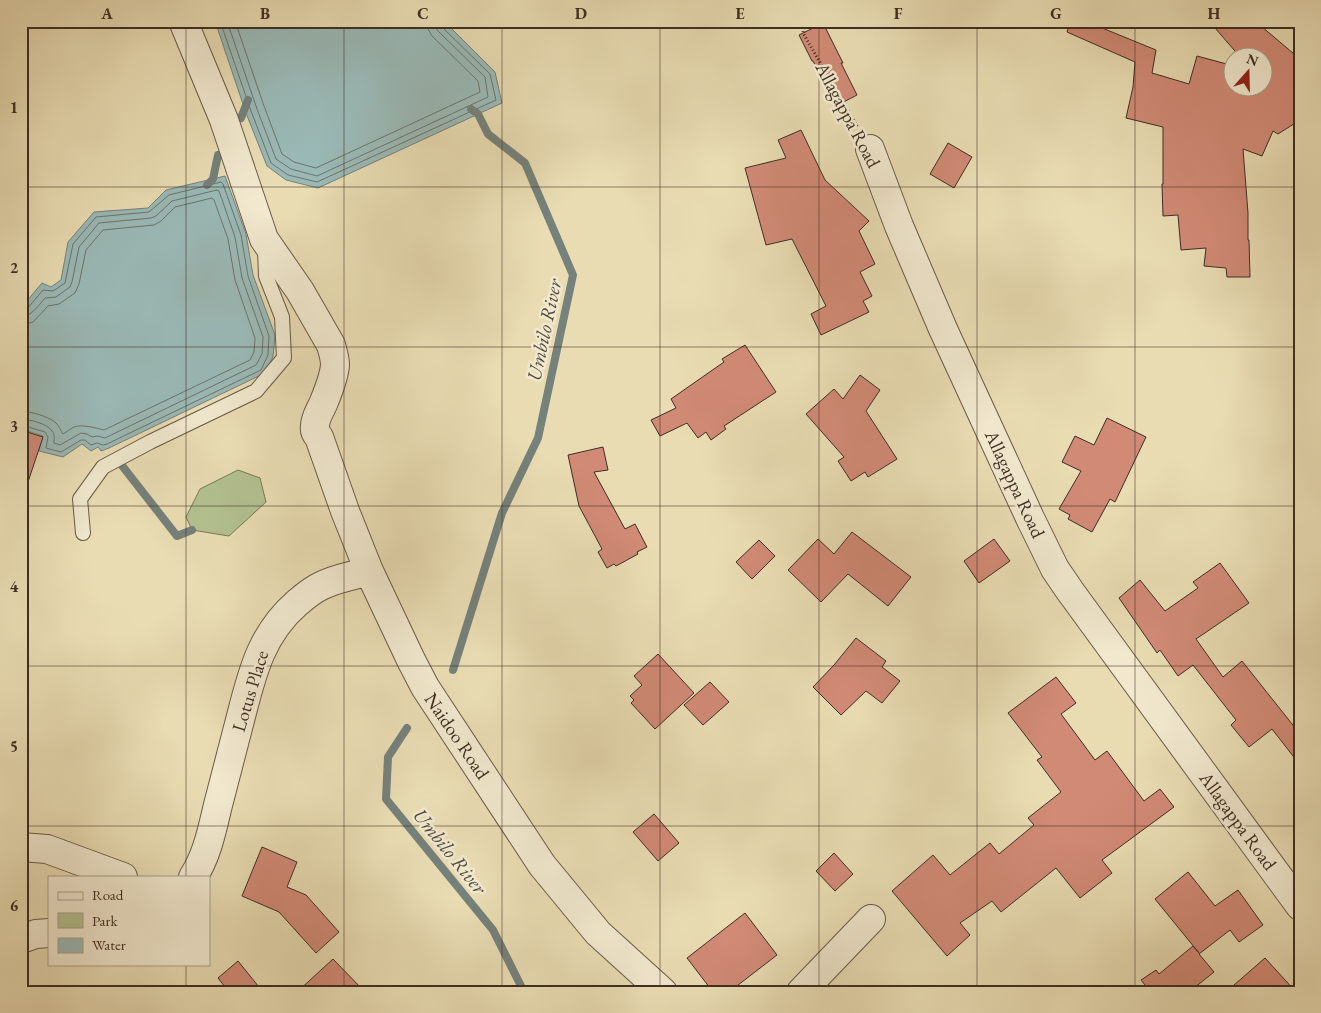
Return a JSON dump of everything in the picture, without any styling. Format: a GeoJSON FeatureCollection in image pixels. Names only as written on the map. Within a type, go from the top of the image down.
{"type":"FeatureCollection","features":[{"type":"Feature","properties":{"kind":"street","name":"Naidoo Road"},"geometry":{"type":"LineString","coordinates":[[183,21],[224,120],[264,239],[300,291],[331,345],[335,366],[323,404],[316,418],[315,432],[319,437],[368,571],[410,660],[425,687],[542,864],[598,933],[663,992]]}},
{"type":"Feature","properties":{"kind":"street","name":"Allagappa Road"},"geometry":{"type":"LineString","coordinates":[[870,149],[899,226],[943,329],[1055,569],[1300,906]]}},
{"type":"Feature","properties":{"kind":"street","name":"Lotus Place"},"geometry":{"type":"LineString","coordinates":[[174,876],[196,871],[209,840],[255,666],[266,639],[281,618],[303,598],[320,586],[368,571]]}},
{"type":"Feature","properties":{"kind":"street"},"geometry":{"type":"LineString","coordinates":[[21,848],[47,848],[120,876]]}},
{"type":"Feature","properties":{"kind":"street"},"geometry":{"type":"LineString","coordinates":[[801,992],[871,919]]}},
{"type":"Feature","properties":{"kind":"street"},"geometry":{"type":"LineString","coordinates":[[21,939],[36,934],[48,933]]}},
{"type":"Feature","properties":{"kind":"lane"},"geometry":{"type":"LineString","coordinates":[[83,533],[80,499],[103,467],[256,391],[284,358],[282,317],[266,276],[264,239]]}},
{"type":"Feature","properties":{"kind":"path","name":"Allagappa Road"},"geometry":{"type":"LineString","coordinates":[[805,21],[803,33],[870,149]]}},
{"type":"Feature","properties":{"kind":"green space"},"geometry":{"type":"Polygon","coordinates":[[[238,470],[260,478],[266,502],[229,536],[192,530],[186,517],[200,489],[238,470]]]}},
{"type":"Feature","properties":{"kind":"water"},"geometry":{"type":"Polygon","coordinates":[[[215,21],[444,21],[495,72],[502,103],[318,188],[286,180],[267,166],[246,113],[215,21]]]}},
{"type":"Feature","properties":{"kind":"water"},"geometry":{"type":"Polygon","coordinates":[[[225,176],[246,234],[253,275],[275,335],[273,357],[265,373],[101,451],[98,447],[91,451],[82,444],[63,457],[39,451],[43,436],[21,429],[21,308],[42,283],[51,287],[61,280],[68,242],[94,212],[148,208],[166,190],[225,176]]]}},
{"type":"Feature","properties":{"kind":"building"},"geometry":{"type":"Polygon","coordinates":[[[1071,21],[1085,21],[1156,50],[1152,73],[1189,84],[1197,56],[1224,63],[1224,98],[1274,98],[1274,48],[1232,48],[1209,21],[1255,21],[1300,59],[1300,120],[1278,134],[1273,131],[1262,156],[1243,149],[1250,277],[1227,277],[1226,268],[1204,266],[1206,248],[1181,250],[1178,215],[1163,216],[1163,127],[1126,118],[1133,87],[1135,62],[1067,32],[1071,21]]]}},
{"type":"Feature","properties":{"kind":"building"},"geometry":{"type":"Polygon","coordinates":[[[823,23],[857,95],[836,106],[799,35],[823,23]]]}},
{"type":"Feature","properties":{"kind":"building"},"geometry":{"type":"Polygon","coordinates":[[[801,130],[825,180],[869,221],[859,231],[875,264],[860,272],[872,296],[863,301],[869,312],[821,335],[811,314],[826,306],[792,239],[766,245],[745,168],[786,158],[778,140],[801,130]]]}},
{"type":"Feature","properties":{"kind":"building"},"geometry":{"type":"Polygon","coordinates":[[[948,143],[972,157],[954,188],[930,174],[948,143]]]}},
{"type":"Feature","properties":{"kind":"building"},"geometry":{"type":"Polygon","coordinates":[[[745,345],[776,392],[724,426],[726,429],[711,440],[706,432],[698,438],[687,423],[660,436],[651,420],[676,408],[671,399],[724,362],[722,359],[745,345]]]}},
{"type":"Feature","properties":{"kind":"building"},"geometry":{"type":"Polygon","coordinates":[[[860,375],[880,390],[866,411],[897,459],[868,477],[865,472],[851,481],[838,461],[844,457],[806,414],[834,389],[843,399],[860,375]]]}},
{"type":"Feature","properties":{"kind":"building"},"geometry":{"type":"Polygon","coordinates":[[[1107,418],[1146,437],[1115,502],[1110,499],[1092,532],[1068,519],[1070,515],[1059,509],[1081,471],[1062,462],[1075,436],[1094,445],[1107,418]]]}},
{"type":"Feature","properties":{"kind":"building"},"geometry":{"type":"Polygon","coordinates":[[[21,430],[43,437],[25,491],[21,491],[21,430]]]}},
{"type":"Feature","properties":{"kind":"building"},"geometry":{"type":"Polygon","coordinates":[[[603,447],[608,470],[594,472],[625,529],[635,524],[647,547],[616,566],[614,564],[607,568],[598,552],[602,549],[579,506],[568,455],[603,447]]]}},
{"type":"Feature","properties":{"kind":"building"},"geometry":{"type":"Polygon","coordinates":[[[852,532],[911,577],[888,606],[848,574],[821,602],[788,570],[818,539],[834,554],[852,532]]]}},
{"type":"Feature","properties":{"kind":"building"},"geometry":{"type":"Polygon","coordinates":[[[994,539],[1010,561],[979,583],[964,561],[994,539]]]}},
{"type":"Feature","properties":{"kind":"building"},"geometry":{"type":"Polygon","coordinates":[[[759,540],[775,556],[752,579],[736,562],[759,540]]]}},
{"type":"Feature","properties":{"kind":"building"},"geometry":{"type":"Polygon","coordinates":[[[1220,563],[1249,603],[1196,639],[1223,677],[1242,661],[1300,734],[1300,765],[1272,729],[1249,747],[1231,725],[1236,720],[1193,665],[1178,676],[1160,650],[1157,653],[1119,598],[1140,580],[1165,611],[1198,588],[1193,582],[1220,563]]]}},
{"type":"Feature","properties":{"kind":"building"},"geometry":{"type":"Polygon","coordinates":[[[856,638],[886,661],[882,667],[900,681],[882,703],[866,691],[841,715],[813,687],[856,638]]]}},
{"type":"Feature","properties":{"kind":"building"},"geometry":{"type":"Polygon","coordinates":[[[658,654],[694,693],[655,729],[631,703],[634,700],[630,696],[642,685],[634,676],[658,654]]]}},
{"type":"Feature","properties":{"kind":"building"},"geometry":{"type":"Polygon","coordinates":[[[1056,677],[1076,703],[1061,714],[1095,760],[1107,751],[1144,801],[1160,789],[1174,807],[1102,860],[1112,873],[1080,898],[1056,868],[1001,912],[992,901],[960,923],[970,935],[947,956],[892,891],[933,855],[950,875],[990,843],[999,854],[1034,825],[1028,818],[1061,792],[1037,760],[1042,757],[1008,713],[1056,677]]]}},
{"type":"Feature","properties":{"kind":"building"},"geometry":{"type":"Polygon","coordinates":[[[710,682],[729,702],[703,725],[684,705],[710,682]]]}},
{"type":"Feature","properties":{"kind":"building"},"geometry":{"type":"Polygon","coordinates":[[[654,814],[679,843],[658,861],[633,832],[654,814]]]}},
{"type":"Feature","properties":{"kind":"building"},"geometry":{"type":"Polygon","coordinates":[[[262,847],[297,862],[287,887],[306,895],[339,932],[316,953],[279,912],[242,896],[262,847]]]}},
{"type":"Feature","properties":{"kind":"building"},"geometry":{"type":"Polygon","coordinates":[[[834,853],[853,874],[835,891],[816,871],[834,853]]]}},
{"type":"Feature","properties":{"kind":"building"},"geometry":{"type":"Polygon","coordinates":[[[1188,872],[1215,906],[1238,890],[1263,925],[1239,942],[1230,930],[1199,954],[1214,972],[1189,992],[1137,992],[1145,985],[1141,980],[1156,970],[1159,974],[1193,946],[1199,953],[1155,899],[1188,872]]]}},
{"type":"Feature","properties":{"kind":"building"},"geometry":{"type":"Polygon","coordinates":[[[745,913],[777,955],[729,992],[713,992],[687,958],[745,913]]]}},
{"type":"Feature","properties":{"kind":"building"},"geometry":{"type":"Polygon","coordinates":[[[1265,958],[1296,992],[1226,992],[1265,958]]]}},
{"type":"Feature","properties":{"kind":"building"},"geometry":{"type":"Polygon","coordinates":[[[333,959],[365,992],[297,992],[333,959]]]}},
{"type":"Feature","properties":{"kind":"building"},"geometry":{"type":"Polygon","coordinates":[[[238,961],[263,992],[229,992],[218,978],[238,961]]]}},
{"type":"Feature","properties":{"kind":"waterway"},"geometry":{"type":"LineString","coordinates":[[241,118],[248,100]]}},
{"type":"Feature","properties":{"kind":"waterway","name":"Umbilo River"},"geometry":{"type":"LineString","coordinates":[[453,670],[502,513],[538,438],[573,275],[525,163],[488,134],[478,114],[471,109]]}},
{"type":"Feature","properties":{"kind":"waterway"},"geometry":{"type":"LineString","coordinates":[[207,185],[213,179],[218,155]]}},
{"type":"Feature","properties":{"kind":"waterway","name":"Umbilo River"},"geometry":{"type":"LineString","coordinates":[[120,463],[177,536],[192,530]]}},
{"type":"Feature","properties":{"kind":"waterway","name":"Umbilo River"},"geometry":{"type":"LineString","coordinates":[[407,728],[388,757],[386,799],[493,930],[524,992]]}}]}
